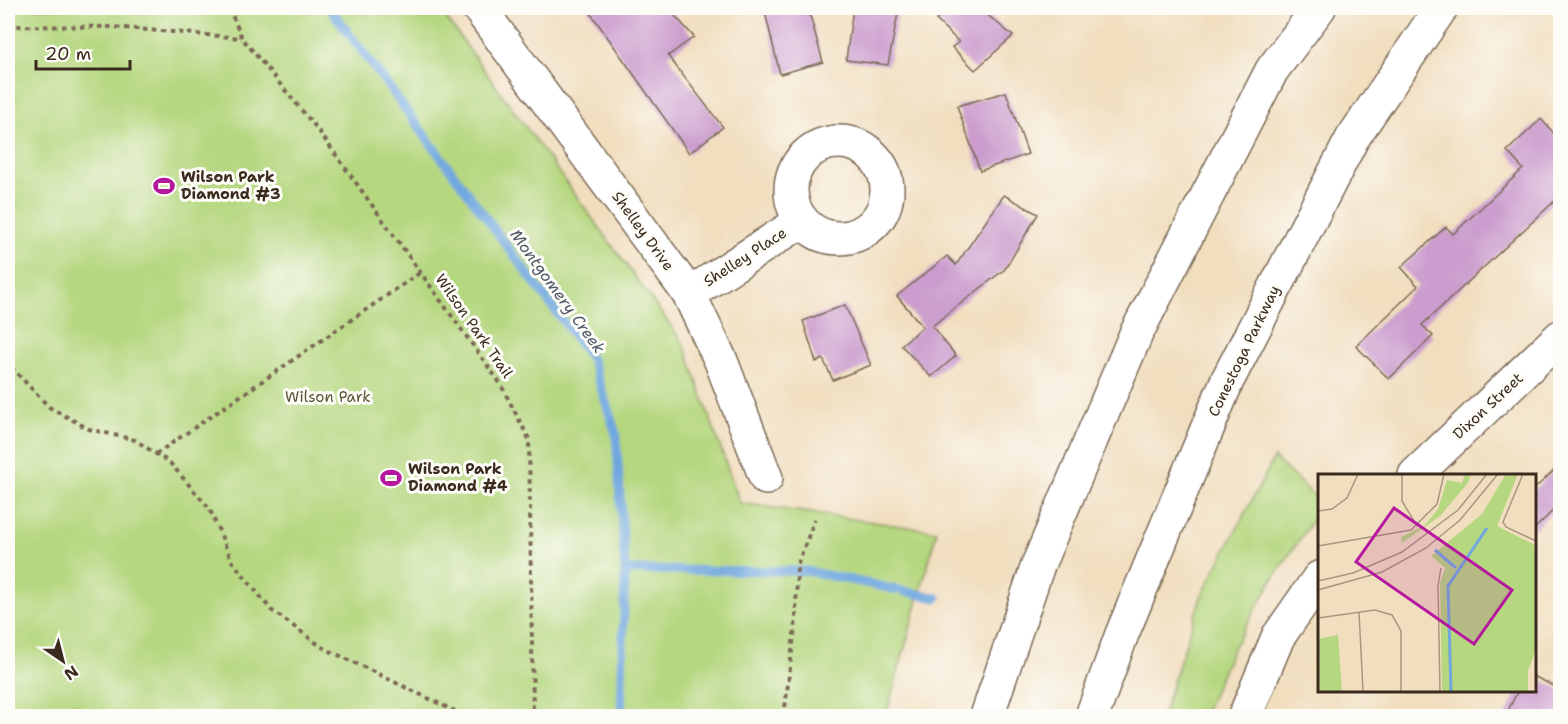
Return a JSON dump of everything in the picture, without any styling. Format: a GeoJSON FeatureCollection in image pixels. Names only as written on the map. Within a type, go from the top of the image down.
{"type":"FeatureCollection","features":[{"type":"Feature","properties":{"kind":"main road","name":"Shelley Drive"},"geometry":{"type":"LineString","coordinates":[[479,8],[689,294],[721,361],[766,478]]}},
{"type":"Feature","properties":{"kind":"main road"},"geometry":{"type":"LineString","coordinates":[[987,717],[1038,565],[1136,334],[1272,70],[1318,8]]}},
{"type":"Feature","properties":{"kind":"main road","name":"Conestoga Parkway"},"geometry":{"type":"LineString","coordinates":[[1092,717],[1122,634],[1227,381],[1352,139],[1441,8]]}},
{"type":"Feature","properties":{"kind":"main road","name":"Shelley Place"},"geometry":{"type":"LineString","coordinates":[[689,294],[802,221]]}},
{"type":"Feature","properties":{"kind":"main road","name":"Dixon Street"},"geometry":{"type":"LineString","coordinates":[[1416,474],[1560,338]]}},
{"type":"Feature","properties":{"kind":"main road"},"geometry":{"type":"LineString","coordinates":[[1254,713],[1278,637],[1318,579]]}},
{"type":"Feature","properties":{"kind":"path","name":"Wilson Park Trail"},"geometry":{"type":"LineString","coordinates":[[229,8],[242,38],[318,130],[500,383],[529,438],[533,717]]}},
{"type":"Feature","properties":{"kind":"path"},"geometry":{"type":"LineString","coordinates":[[8,26],[113,27],[242,38]]}},
{"type":"Feature","properties":{"kind":"path"},"geometry":{"type":"LineString","coordinates":[[156,454],[421,272]]}},
{"type":"Feature","properties":{"kind":"path"},"geometry":{"type":"LineString","coordinates":[[8,359],[11,367],[49,407],[89,429],[135,440],[170,463],[209,508],[232,561],[271,610],[322,647],[465,717]]}},
{"type":"Feature","properties":{"kind":"path"},"geometry":{"type":"LineString","coordinates":[[784,717],[796,619],[797,566],[814,519]]}},
{"type":"Feature","properties":{"kind":"green space","name":"Wilson Park"},"geometry":{"type":"Polygon","coordinates":[[[8,8],[439,8],[684,344],[740,503],[937,531],[886,716],[8,716],[8,8]]]}},
{"type":"Feature","properties":{"kind":"green space"},"geometry":{"type":"Polygon","coordinates":[[[1274,458],[1318,499],[1318,512],[1278,571],[1233,648],[1203,716],[1162,716],[1201,597],[1274,458]]]}},
{"type":"Feature","properties":{"kind":"building"},"geometry":{"type":"Polygon","coordinates":[[[587,8],[668,8],[694,37],[668,56],[723,127],[689,153],[587,8]]]}},
{"type":"Feature","properties":{"kind":"building"},"geometry":{"type":"Polygon","coordinates":[[[782,8],[808,8],[823,62],[780,74],[765,12],[782,8]]]}},
{"type":"Feature","properties":{"kind":"building"},"geometry":{"type":"Polygon","coordinates":[[[853,8],[899,8],[888,65],[846,60],[853,8]]]}},
{"type":"Feature","properties":{"kind":"building"},"geometry":{"type":"Polygon","coordinates":[[[950,8],[979,8],[1013,36],[975,70],[952,47],[959,42],[936,20],[950,8]]]}},
{"type":"Feature","properties":{"kind":"building"},"geometry":{"type":"Polygon","coordinates":[[[1006,92],[1028,154],[980,171],[957,106],[1006,92]]]}},
{"type":"Feature","properties":{"kind":"building"},"geometry":{"type":"Polygon","coordinates":[[[1541,119],[1560,140],[1560,196],[1422,325],[1433,336],[1389,379],[1356,346],[1418,286],[1401,267],[1446,227],[1453,234],[1523,169],[1507,151],[1541,119]]]}},
{"type":"Feature","properties":{"kind":"building"},"geometry":{"type":"Polygon","coordinates":[[[1004,195],[1038,214],[1005,269],[932,326],[956,356],[931,377],[901,345],[923,327],[897,296],[947,256],[956,265],[1004,195]]]}},
{"type":"Feature","properties":{"kind":"building"},"geometry":{"type":"Polygon","coordinates":[[[845,305],[871,365],[833,380],[823,359],[816,362],[803,321],[845,305]]]}},
{"type":"Feature","properties":{"kind":"building"},"geometry":{"type":"Polygon","coordinates":[[[1560,465],[1560,504],[1535,528],[1535,488],[1560,465]]]}},
{"type":"Feature","properties":{"kind":"building"},"geometry":{"type":"Polygon","coordinates":[[[1535,677],[1560,689],[1560,717],[1505,717],[1518,691],[1535,691],[1535,677]]]}},
{"type":"Feature","properties":{"kind":"waterway","name":"Montgomery Creek"},"geometry":{"type":"LineString","coordinates":[[330,8],[592,360],[616,434],[625,570],[621,716]]}},
{"type":"Feature","properties":{"kind":"waterway"},"geometry":{"type":"LineString","coordinates":[[625,570],[807,571],[937,598]]}},
{"type":"Feature","properties":{"kind":"place","name":"Wilson Park Diamond #3"},"geometry":{"type":"Point","coordinates":[164,186]}},
{"type":"Feature","properties":{"kind":"place","name":"Wilson Park Diamond #4"},"geometry":{"type":"Point","coordinates":[391,478]}}]}
